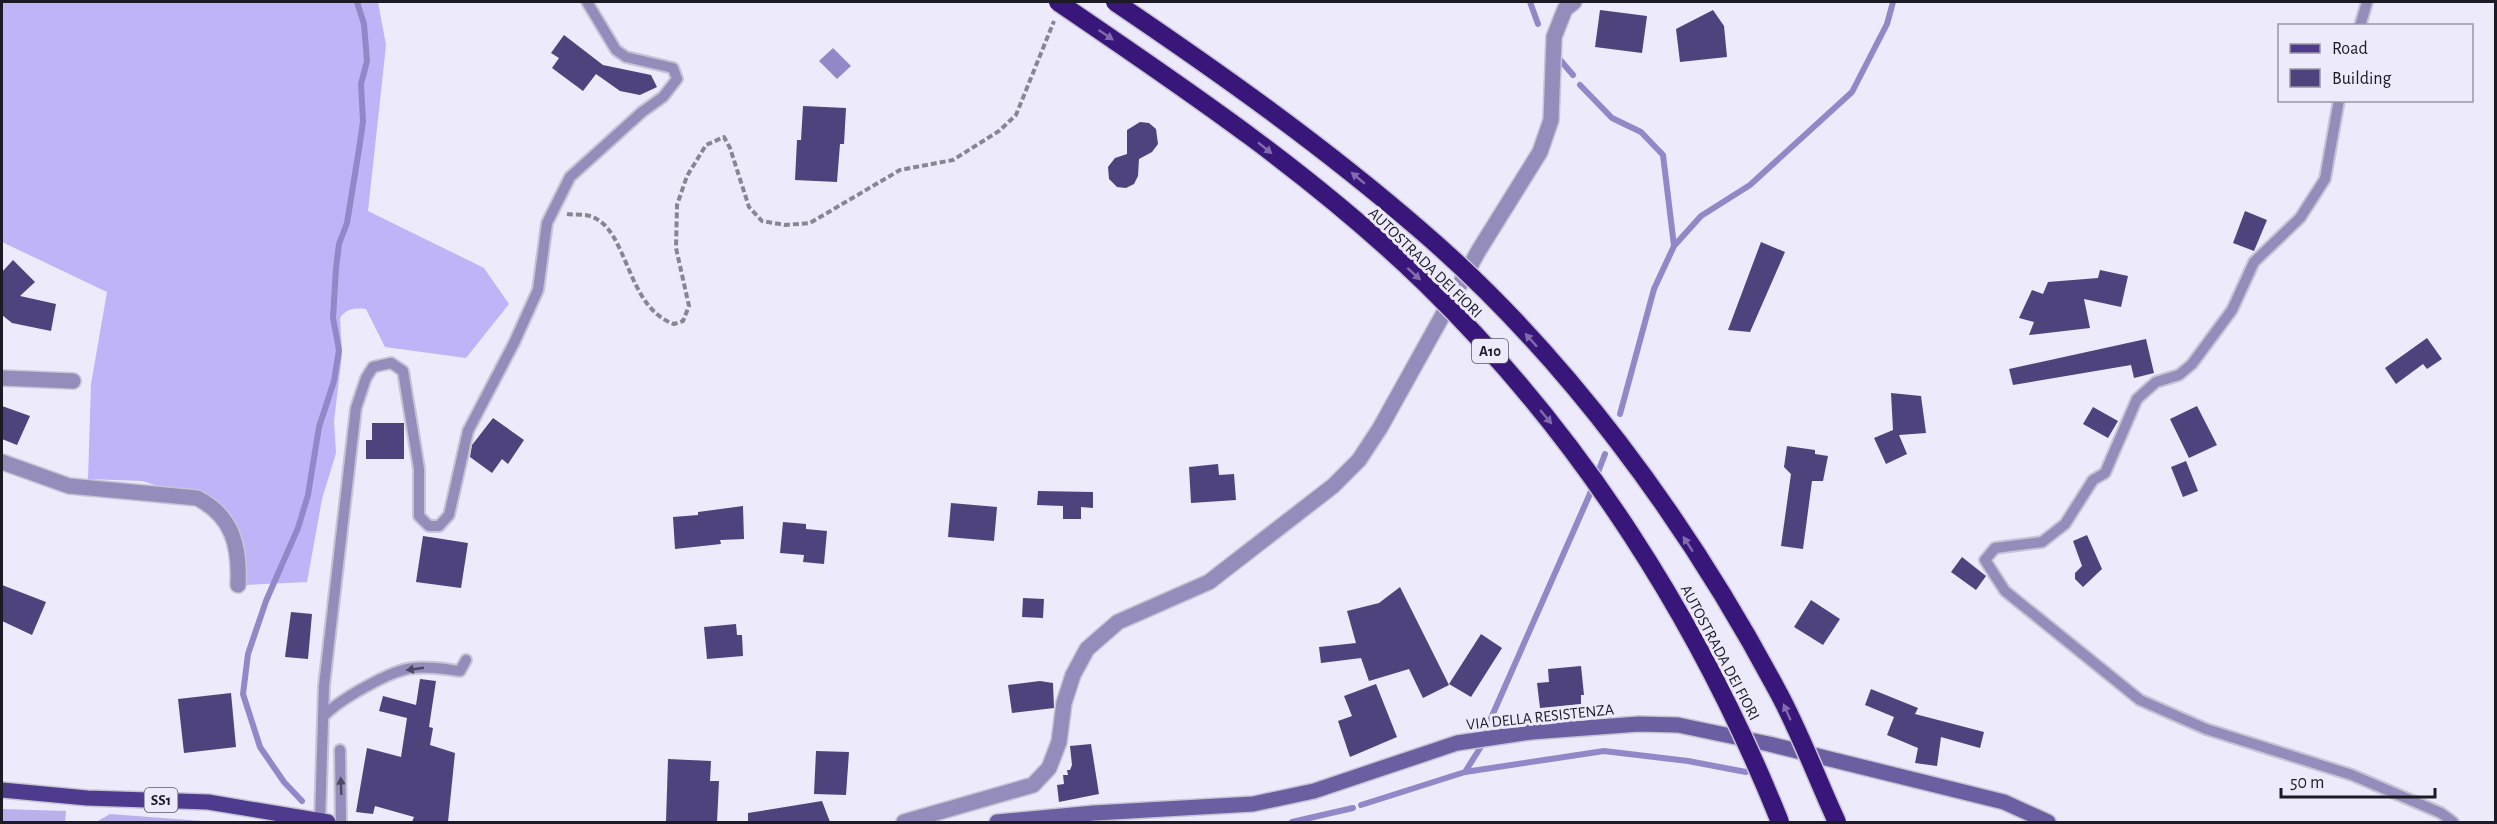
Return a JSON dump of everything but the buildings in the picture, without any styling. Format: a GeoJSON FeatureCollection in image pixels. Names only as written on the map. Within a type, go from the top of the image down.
{"type":"FeatureCollection","features":[{"type":"Feature","properties":{"kind":"highway","name":"AUTOSTRADA DEI FIORI"},"geometry":{"type":"LineString","coordinates":[[1115,2],[1220,73],[1326,152],[1421,230],[1502,309],[1586,401],[1647,481],[1722,596],[1778,692],[1837,822]]}},
{"type":"Feature","properties":{"kind":"highway","name":"AUTOSTRADA DEI FIORI"},"geometry":{"type":"LineString","coordinates":[[1057,6],[1236,125],[1350,216],[1426,284],[1492,354],[1564,438],[1671,598],[1719,685],[1755,761],[1780,822]]}},
{"type":"Feature","properties":{"kind":"main road","name":"SS1"},"geometry":{"type":"LineString","coordinates":[[2,790],[87,798],[208,802],[324,821]]}},
{"type":"Feature","properties":{"kind":"street"},"geometry":{"type":"LineString","coordinates":[[904,822],[1033,785],[1049,768],[1059,741],[1064,703],[1073,675],[1087,649],[1118,622],[1209,582],[1333,486],[1359,460],[1380,428],[1479,250],[1540,152],[1551,120],[1554,37],[1565,9],[1574,2]]}},
{"type":"Feature","properties":{"kind":"street"},"geometry":{"type":"LineString","coordinates":[[2,378],[73,381]]}},
{"type":"Feature","properties":{"kind":"street"},"geometry":{"type":"LineString","coordinates":[[2,462],[69,486],[196,498],[215,507],[233,535],[240,558],[238,585]]}},
{"type":"Feature","properties":{"kind":"street","name":"VIA DELLA RESISTENZA"},"geometry":{"type":"LineString","coordinates":[[997,822],[1094,818],[1253,804],[1314,791],[1457,743],[1531,732],[1638,724],[1678,725],[1769,744],[2004,802],[2049,822]]}},
{"type":"Feature","properties":{"kind":"lane"},"geometry":{"type":"LineString","coordinates":[[324,821],[323,717],[356,408],[366,378],[373,367],[391,363],[404,371],[419,469],[419,516],[429,526],[440,526],[449,515],[468,431],[514,343],[538,290],[547,223],[570,177],[642,112],[663,97],[677,79],[673,68],[626,57],[616,50],[587,2]]}},
{"type":"Feature","properties":{"kind":"lane"},"geometry":{"type":"LineString","coordinates":[[2361,24],[2367,2]]}},
{"type":"Feature","properties":{"kind":"lane"},"geometry":{"type":"LineString","coordinates":[[2338,102],[2325,179],[2300,218],[2254,262],[2232,310],[2192,364],[2179,375],[2156,381],[2137,399],[2105,473],[2093,480],[2065,524],[2042,542],[1995,548],[1984,561],[2005,591],[2140,700],[2206,729],[2352,775],[2441,813],[2453,822]]}},
{"type":"Feature","properties":{"kind":"lane"},"geometry":{"type":"LineString","coordinates":[[323,717],[330,708],[368,686],[411,668],[460,671],[466,660]]}},
{"type":"Feature","properties":{"kind":"lane"},"geometry":{"type":"LineString","coordinates":[[340,750],[341,822]]}},
{"type":"Feature","properties":{"kind":"path"},"geometry":{"type":"LineString","coordinates":[[547,223],[566,214],[592,216],[611,233],[642,299],[661,320],[674,324],[683,321],[689,306],[676,248],[677,205],[687,176],[706,145],[724,137],[730,148],[749,207],[762,221],[785,225],[810,223],[900,170],[953,160],[999,131],[1016,115],[1052,28],[1057,6]]}},
{"type":"Feature","properties":{"kind":"shaded area"},"geometry":{"type":"Polygon","coordinates":[[[2,2],[378,2],[386,45],[368,211],[484,268],[509,304],[466,358],[385,347],[366,309],[352,309],[340,318],[342,355],[334,421],[336,453],[322,499],[307,582],[245,585],[225,522],[165,488],[142,481],[88,479],[91,384],[107,292],[2,242],[2,2]]]}},
{"type":"Feature","properties":{"kind":"shaded area"},"geometry":{"type":"Polygon","coordinates":[[[833,48],[851,66],[837,79],[819,61],[833,48]]]}},
{"type":"Feature","properties":{"kind":"shaded area"},"geometry":{"type":"Polygon","coordinates":[[[2,809],[66,811],[65,822],[2,822],[2,809]]]}},
{"type":"Feature","properties":{"kind":"shaded area"},"geometry":{"type":"Polygon","coordinates":[[[110,814],[216,822],[96,822],[110,814]]]}},
{"type":"Feature","properties":{"kind":"waterway"},"geometry":{"type":"LineString","coordinates":[[302,801],[284,782],[260,747],[243,694],[248,654],[266,601],[298,528],[308,495],[319,427],[334,381],[339,350],[333,318],[336,268],[339,244],[347,223],[360,143],[363,121],[361,84],[367,61],[364,24],[357,2]]}},
{"type":"Feature","properties":{"kind":"waterway"},"geometry":{"type":"LineString","coordinates":[[1530,2],[1538,24]]}},
{"type":"Feature","properties":{"kind":"waterway"},"geometry":{"type":"LineString","coordinates":[[1620,414],[1654,289],[1674,246],[1701,216],[1750,185],[1852,92],[1887,24],[1893,2]]}},
{"type":"Feature","properties":{"kind":"waterway"},"geometry":{"type":"LineString","coordinates":[[1556,55],[1573,75]]}},
{"type":"Feature","properties":{"kind":"waterway"},"geometry":{"type":"LineString","coordinates":[[1580,85],[1612,118],[1641,132],[1663,155],[1674,246]]}},
{"type":"Feature","properties":{"kind":"waterway"},"geometry":{"type":"LineString","coordinates":[[1488,725],[1589,496],[1605,454]]}},
{"type":"Feature","properties":{"kind":"waterway"},"geometry":{"type":"LineString","coordinates":[[1465,772],[1482,745]]}},
{"type":"Feature","properties":{"kind":"waterway"},"geometry":{"type":"LineString","coordinates":[[1361,805],[1465,772],[1604,751],[1688,761],[1746,772]]}},
{"type":"Feature","properties":{"kind":"waterway"},"geometry":{"type":"LineString","coordinates":[[1292,822],[1353,808]]}}]}
